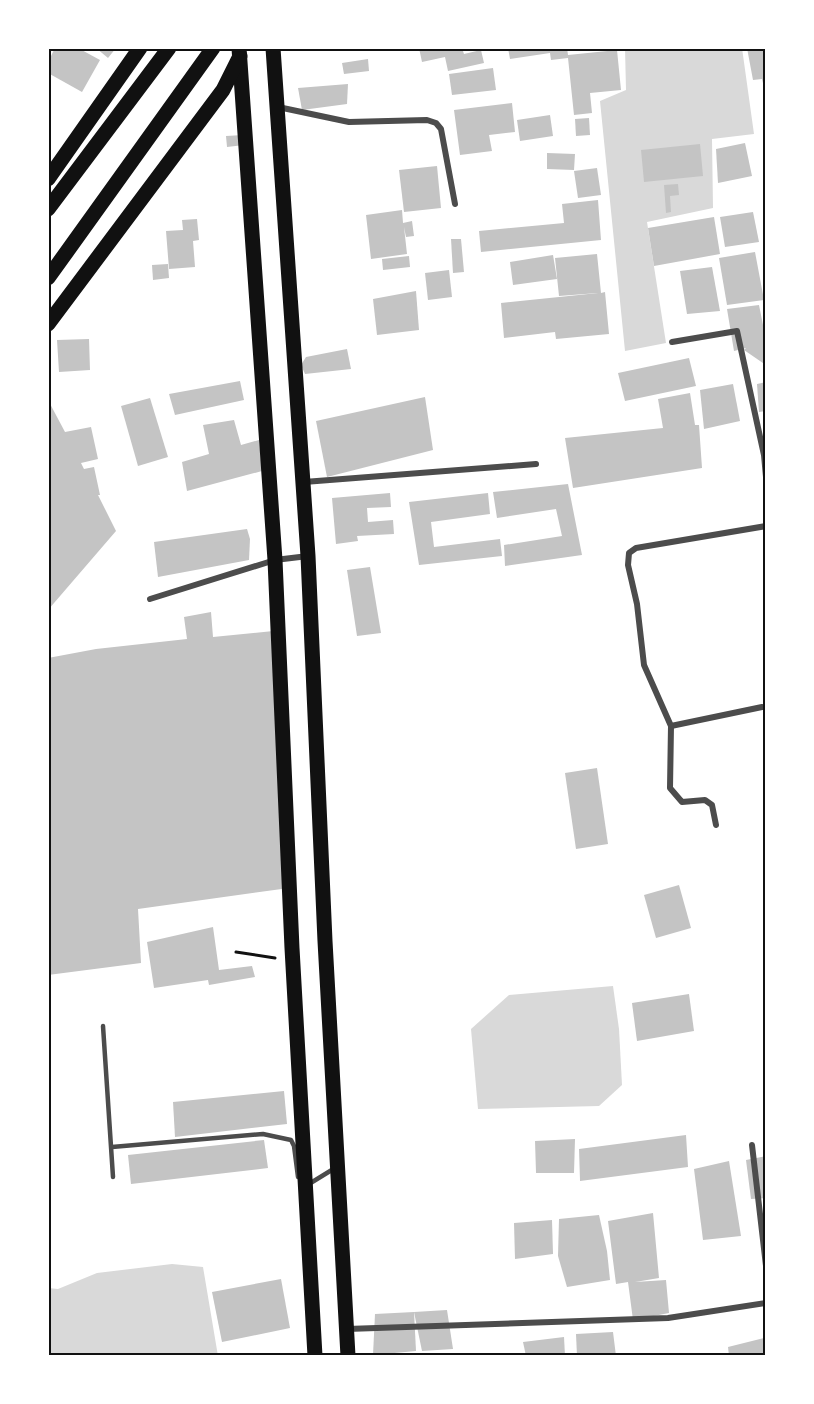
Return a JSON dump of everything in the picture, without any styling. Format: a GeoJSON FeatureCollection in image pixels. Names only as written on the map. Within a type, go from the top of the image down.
{"type":"FeatureCollection","features":[{"type":"Feature","properties":{"kind":"highway"},"geometry":{"type":"LineString","coordinates":[[48,179],[140,48]]}},
{"type":"Feature","properties":{"kind":"highway"},"geometry":{"type":"LineString","coordinates":[[48,209],[170,48]]}},
{"type":"Feature","properties":{"kind":"highway"},"geometry":{"type":"LineString","coordinates":[[48,278],[213,48]]}},
{"type":"Feature","properties":{"kind":"highway"},"geometry":{"type":"LineString","coordinates":[[273,48],[308,556],[325,941],[348,1356]]}},
{"type":"Feature","properties":{"kind":"highway"},"geometry":{"type":"LineString","coordinates":[[48,324],[223,90],[241,51]]}},
{"type":"Feature","properties":{"kind":"highway"},"geometry":{"type":"LineString","coordinates":[[241,51],[275,560],[292,948],[315,1356]]}},
{"type":"Feature","properties":{"kind":"street"},"geometry":{"type":"LineString","coordinates":[[277,107],[349,122],[427,120],[436,123],[441,129],[454,204]]}},
{"type":"Feature","properties":{"kind":"street"},"geometry":{"type":"LineString","coordinates":[[672,342],[737,331],[764,454],[766,477]]}},
{"type":"Feature","properties":{"kind":"street"},"geometry":{"type":"LineString","coordinates":[[303,482],[536,464]]}},
{"type":"Feature","properties":{"kind":"street"},"geometry":{"type":"LineString","coordinates":[[716,825],[712,805],[705,800],[682,802],[670,788],[671,726],[644,665],[637,604],[628,565],[629,553],[636,548],[646,546],[766,526]]}},
{"type":"Feature","properties":{"kind":"street"},"geometry":{"type":"LineString","coordinates":[[150,599],[275,560],[308,556]]}},
{"type":"Feature","properties":{"kind":"street"},"geometry":{"type":"LineString","coordinates":[[671,726],[762,707]]}},
{"type":"Feature","properties":{"kind":"street"},"geometry":{"type":"LineString","coordinates":[[752,1145],[766,1266]]}},
{"type":"Feature","properties":{"kind":"street"},"geometry":{"type":"LineString","coordinates":[[346,1329],[668,1318],[766,1303]]}},
{"type":"Feature","properties":{"kind":"lane"},"geometry":{"type":"LineString","coordinates":[[103,1026],[113,1176]]}},
{"type":"Feature","properties":{"kind":"lane"},"geometry":{"type":"LineString","coordinates":[[112,1147],[263,1134],[291,1140],[294,1146],[298,1178],[305,1172]]}},
{"type":"Feature","properties":{"kind":"lane"},"geometry":{"type":"LineString","coordinates":[[305,1172],[307,1185],[338,1167]]}},
{"type":"Feature","properties":{"kind":"shaded area"},"geometry":{"type":"Polygon","coordinates":[[[625,48],[742,48],[754,134],[712,139],[713,208],[647,222],[666,343],[625,351],[600,101],[626,90],[625,48]]]}},
{"type":"Feature","properties":{"kind":"shaded area"},"geometry":{"type":"Polygon","coordinates":[[[613,986],[619,1029],[622,1085],[599,1106],[478,1109],[471,1029],[509,995],[613,986]]]}},
{"type":"Feature","properties":{"kind":"shaded area"},"geometry":{"type":"Polygon","coordinates":[[[172,1264],[203,1267],[218,1356],[48,1356],[48,1288],[58,1289],[97,1273],[172,1264]]]}},
{"type":"Feature","properties":{"kind":"building"},"geometry":{"type":"Polygon","coordinates":[[[55,48],[78,48],[100,60],[82,92],[48,73],[48,62],[55,48]]]}},
{"type":"Feature","properties":{"kind":"building"},"geometry":{"type":"Polygon","coordinates":[[[96,48],[116,48],[108,58],[96,48]]]}},
{"type":"Feature","properties":{"kind":"building"},"geometry":{"type":"Polygon","coordinates":[[[419,48],[462,48],[464,54],[481,50],[484,63],[448,71],[445,57],[422,62],[419,48]]]}},
{"type":"Feature","properties":{"kind":"building"},"geometry":{"type":"Polygon","coordinates":[[[508,48],[567,48],[568,55],[617,50],[621,90],[590,93],[592,113],[574,115],[568,58],[551,60],[550,53],[510,59],[508,48]]]}},
{"type":"Feature","properties":{"kind":"building"},"geometry":{"type":"Polygon","coordinates":[[[747,48],[766,48],[766,96],[762,79],[753,80],[747,48]]]}},
{"type":"Feature","properties":{"kind":"building"},"geometry":{"type":"Polygon","coordinates":[[[368,59],[369,71],[344,74],[342,63],[368,59]]]}},
{"type":"Feature","properties":{"kind":"building"},"geometry":{"type":"Polygon","coordinates":[[[493,68],[496,90],[452,95],[449,74],[493,68]]]}},
{"type":"Feature","properties":{"kind":"building"},"geometry":{"type":"Polygon","coordinates":[[[348,84],[347,104],[302,110],[298,88],[348,84]]]}},
{"type":"Feature","properties":{"kind":"building"},"geometry":{"type":"Polygon","coordinates":[[[512,103],[515,132],[489,135],[492,151],[460,155],[454,110],[512,103]]]}},
{"type":"Feature","properties":{"kind":"building"},"geometry":{"type":"Polygon","coordinates":[[[550,115],[553,136],[520,141],[517,120],[550,115]]]}},
{"type":"Feature","properties":{"kind":"building"},"geometry":{"type":"Polygon","coordinates":[[[589,118],[590,135],[576,136],[575,119],[589,118]]]}},
{"type":"Feature","properties":{"kind":"building"},"geometry":{"type":"Polygon","coordinates":[[[243,135],[244,145],[227,147],[226,136],[243,135]]]}},
{"type":"Feature","properties":{"kind":"building"},"geometry":{"type":"Polygon","coordinates":[[[745,143],[752,176],[718,183],[716,149],[745,143]]]}},
{"type":"Feature","properties":{"kind":"building"},"geometry":{"type":"Polygon","coordinates":[[[700,144],[703,176],[644,182],[641,150],[700,144]]]}},
{"type":"Feature","properties":{"kind":"building"},"geometry":{"type":"Polygon","coordinates":[[[547,153],[575,154],[574,170],[547,169],[547,153]]]}},
{"type":"Feature","properties":{"kind":"building"},"geometry":{"type":"Polygon","coordinates":[[[437,166],[441,208],[404,212],[399,170],[437,166]]]}},
{"type":"Feature","properties":{"kind":"building"},"geometry":{"type":"Polygon","coordinates":[[[597,168],[601,195],[578,198],[574,171],[597,168]]]}},
{"type":"Feature","properties":{"kind":"building"},"geometry":{"type":"Polygon","coordinates":[[[678,184],[679,195],[670,196],[671,212],[666,213],[664,185],[678,184]]]}},
{"type":"Feature","properties":{"kind":"building"},"geometry":{"type":"Polygon","coordinates":[[[598,200],[601,240],[481,252],[479,231],[564,223],[562,204],[598,200]]]}},
{"type":"Feature","properties":{"kind":"building"},"geometry":{"type":"Polygon","coordinates":[[[402,210],[403,223],[412,221],[414,236],[406,237],[404,227],[407,254],[371,259],[366,215],[402,210]]]}},
{"type":"Feature","properties":{"kind":"building"},"geometry":{"type":"Polygon","coordinates":[[[753,212],[759,242],[725,247],[720,217],[753,212]]]}},
{"type":"Feature","properties":{"kind":"building"},"geometry":{"type":"Polygon","coordinates":[[[714,217],[720,254],[654,266],[648,228],[714,217]]]}},
{"type":"Feature","properties":{"kind":"building"},"geometry":{"type":"Polygon","coordinates":[[[197,219],[199,240],[193,241],[195,267],[169,269],[166,231],[183,230],[182,220],[197,219]]]}},
{"type":"Feature","properties":{"kind":"building"},"geometry":{"type":"Polygon","coordinates":[[[451,239],[461,239],[464,272],[453,273],[451,239]]]}},
{"type":"Feature","properties":{"kind":"building"},"geometry":{"type":"Polygon","coordinates":[[[755,252],[764,300],[727,305],[719,258],[755,252]]]}},
{"type":"Feature","properties":{"kind":"building"},"geometry":{"type":"Polygon","coordinates":[[[597,254],[601,293],[605,292],[609,334],[556,339],[555,332],[504,338],[501,303],[598,293],[559,296],[555,258],[597,254]]]}},
{"type":"Feature","properties":{"kind":"building"},"geometry":{"type":"Polygon","coordinates":[[[553,255],[557,279],[513,285],[510,262],[553,255]]]}},
{"type":"Feature","properties":{"kind":"building"},"geometry":{"type":"Polygon","coordinates":[[[409,256],[410,267],[383,270],[382,259],[409,256]]]}},
{"type":"Feature","properties":{"kind":"building"},"geometry":{"type":"Polygon","coordinates":[[[168,264],[169,278],[153,280],[152,265],[168,264]]]}},
{"type":"Feature","properties":{"kind":"building"},"geometry":{"type":"Polygon","coordinates":[[[712,267],[720,311],[687,314],[680,271],[712,267]]]}},
{"type":"Feature","properties":{"kind":"building"},"geometry":{"type":"Polygon","coordinates":[[[449,270],[452,297],[428,300],[425,273],[449,270]]]}},
{"type":"Feature","properties":{"kind":"building"},"geometry":{"type":"Polygon","coordinates":[[[416,291],[419,330],[377,335],[373,299],[416,291]]]}},
{"type":"Feature","properties":{"kind":"building"},"geometry":{"type":"Polygon","coordinates":[[[759,305],[766,331],[766,365],[744,350],[746,348],[734,351],[727,309],[759,305]]]}},
{"type":"Feature","properties":{"kind":"building"},"geometry":{"type":"Polygon","coordinates":[[[89,339],[90,370],[59,372],[57,340],[89,339]]]}},
{"type":"Feature","properties":{"kind":"building"},"geometry":{"type":"Polygon","coordinates":[[[347,349],[351,369],[305,374],[301,365],[306,357],[347,349]]]}},
{"type":"Feature","properties":{"kind":"building"},"geometry":{"type":"Polygon","coordinates":[[[689,358],[696,386],[625,401],[618,373],[689,358]]]}},
{"type":"Feature","properties":{"kind":"building"},"geometry":{"type":"Polygon","coordinates":[[[240,381],[244,400],[175,415],[169,394],[240,381]]]}},
{"type":"Feature","properties":{"kind":"building"},"geometry":{"type":"Polygon","coordinates":[[[766,382],[766,411],[759,412],[757,384],[766,382]]]}},
{"type":"Feature","properties":{"kind":"building"},"geometry":{"type":"Polygon","coordinates":[[[733,384],[740,421],[704,429],[700,390],[733,384]]]}},
{"type":"Feature","properties":{"kind":"building"},"geometry":{"type":"Polygon","coordinates":[[[690,393],[695,425],[699,425],[702,468],[573,488],[565,438],[663,428],[658,399],[690,393]]]}},
{"type":"Feature","properties":{"kind":"building"},"geometry":{"type":"Polygon","coordinates":[[[425,397],[433,450],[327,477],[316,421],[425,397]]]}},
{"type":"Feature","properties":{"kind":"building"},"geometry":{"type":"Polygon","coordinates":[[[150,398],[168,457],[138,466],[121,406],[150,398]]]}},
{"type":"Feature","properties":{"kind":"building"},"geometry":{"type":"Polygon","coordinates":[[[48,400],[65,432],[91,427],[98,459],[81,463],[84,469],[94,467],[100,495],[98,495],[116,531],[48,610],[48,400]]]}},
{"type":"Feature","properties":{"kind":"building"},"geometry":{"type":"Polygon","coordinates":[[[234,420],[241,445],[259,440],[262,471],[187,491],[182,462],[209,454],[203,425],[234,420]]]}},
{"type":"Feature","properties":{"kind":"building"},"geometry":{"type":"Polygon","coordinates":[[[568,484],[582,555],[505,566],[504,545],[562,536],[556,509],[497,518],[493,492],[568,484]]]}},
{"type":"Feature","properties":{"kind":"building"},"geometry":{"type":"Polygon","coordinates":[[[390,493],[391,507],[367,508],[368,522],[393,520],[394,534],[357,536],[358,541],[336,544],[332,498],[390,493]]]}},
{"type":"Feature","properties":{"kind":"building"},"geometry":{"type":"Polygon","coordinates":[[[488,493],[490,514],[431,522],[434,547],[500,539],[502,556],[419,565],[409,502],[488,493]]]}},
{"type":"Feature","properties":{"kind":"building"},"geometry":{"type":"Polygon","coordinates":[[[247,529],[250,539],[249,560],[158,577],[154,542],[247,529]]]}},
{"type":"Feature","properties":{"kind":"building"},"geometry":{"type":"Polygon","coordinates":[[[370,567],[381,633],[357,636],[347,570],[370,567]]]}},
{"type":"Feature","properties":{"kind":"building"},"geometry":{"type":"Polygon","coordinates":[[[211,612],[213,637],[283,630],[289,888],[138,909],[141,963],[48,975],[48,658],[96,649],[187,639],[184,617],[211,612]]]}},
{"type":"Feature","properties":{"kind":"building"},"geometry":{"type":"Polygon","coordinates":[[[597,768],[608,844],[576,849],[565,773],[597,768]]]}},
{"type":"Feature","properties":{"kind":"building"},"geometry":{"type":"Polygon","coordinates":[[[679,885],[691,928],[656,938],[644,895],[679,885]]]}},
{"type":"Feature","properties":{"kind":"building"},"geometry":{"type":"Polygon","coordinates":[[[213,927],[219,970],[252,966],[255,977],[209,985],[208,980],[154,988],[147,942],[213,927]]]}},
{"type":"Feature","properties":{"kind":"building"},"geometry":{"type":"Polygon","coordinates":[[[689,994],[694,1031],[637,1041],[632,1003],[689,994]]]}},
{"type":"Feature","properties":{"kind":"building"},"geometry":{"type":"Polygon","coordinates":[[[284,1091],[287,1124],[175,1137],[173,1102],[284,1091]]]}},
{"type":"Feature","properties":{"kind":"building"},"geometry":{"type":"Polygon","coordinates":[[[686,1135],[688,1167],[580,1181],[579,1149],[686,1135]]]}},
{"type":"Feature","properties":{"kind":"building"},"geometry":{"type":"Polygon","coordinates":[[[575,1139],[574,1173],[536,1173],[535,1141],[575,1139]]]}},
{"type":"Feature","properties":{"kind":"building"},"geometry":{"type":"Polygon","coordinates":[[[264,1140],[268,1168],[131,1184],[128,1155],[264,1140]]]}},
{"type":"Feature","properties":{"kind":"building"},"geometry":{"type":"Polygon","coordinates":[[[766,1156],[766,1198],[751,1199],[746,1160],[766,1156]]]}},
{"type":"Feature","properties":{"kind":"building"},"geometry":{"type":"Polygon","coordinates":[[[729,1161],[741,1236],[703,1240],[694,1169],[729,1161]]]}},
{"type":"Feature","properties":{"kind":"building"},"geometry":{"type":"Polygon","coordinates":[[[653,1213],[659,1278],[635,1282],[666,1280],[669,1313],[633,1320],[628,1282],[616,1284],[608,1221],[653,1213]]]}},
{"type":"Feature","properties":{"kind":"building"},"geometry":{"type":"Polygon","coordinates":[[[599,1215],[607,1251],[610,1280],[567,1287],[558,1256],[559,1219],[599,1215]]]}},
{"type":"Feature","properties":{"kind":"building"},"geometry":{"type":"Polygon","coordinates":[[[552,1220],[553,1254],[515,1259],[514,1223],[552,1220]]]}},
{"type":"Feature","properties":{"kind":"building"},"geometry":{"type":"Polygon","coordinates":[[[281,1279],[290,1328],[222,1342],[212,1292],[281,1279]]]}},
{"type":"Feature","properties":{"kind":"building"},"geometry":{"type":"Polygon","coordinates":[[[447,1310],[453,1349],[422,1351],[414,1312],[447,1310]]]}},
{"type":"Feature","properties":{"kind":"building"},"geometry":{"type":"Polygon","coordinates":[[[414,1312],[416,1351],[373,1355],[375,1314],[414,1312]]]}},
{"type":"Feature","properties":{"kind":"building"},"geometry":{"type":"Polygon","coordinates":[[[613,1332],[616,1356],[577,1356],[576,1334],[613,1332]]]}},
{"type":"Feature","properties":{"kind":"building"},"geometry":{"type":"Polygon","coordinates":[[[564,1337],[565,1356],[526,1356],[523,1342],[564,1337]]]}},
{"type":"Feature","properties":{"kind":"building"},"geometry":{"type":"Polygon","coordinates":[[[764,1338],[766,1356],[729,1356],[728,1347],[764,1338]]]}}]}
